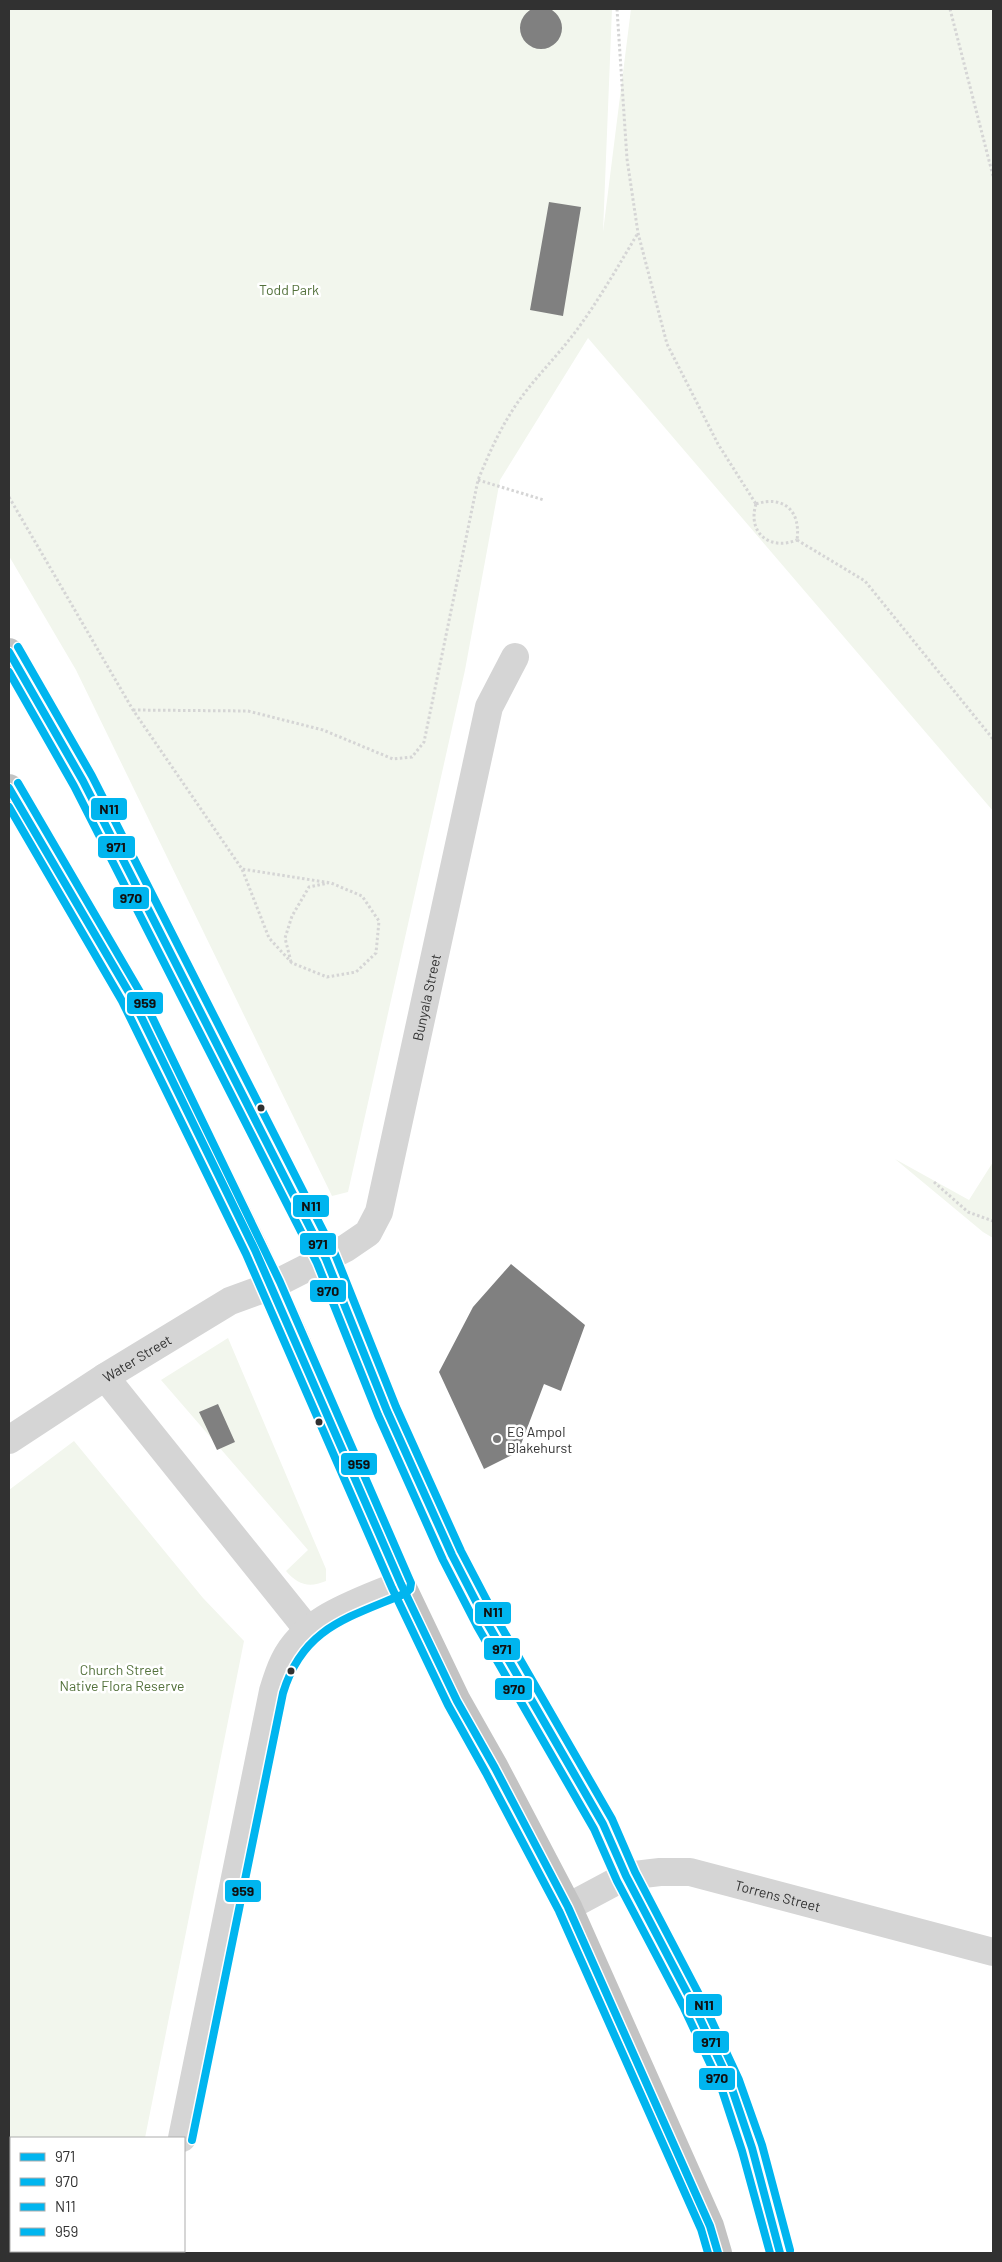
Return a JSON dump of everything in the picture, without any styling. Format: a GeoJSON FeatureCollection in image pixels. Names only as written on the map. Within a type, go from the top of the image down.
{"type":"FeatureCollection","features":[{"type":"Feature","properties":{"kind":"highway"},"geometry":{"type":"LineString","coordinates":[[9,652],[83,781],[326,1259],[387,1411],[452,1555],[486,1621],[603,1824],[626,1876],[693,2004],[730,2083],[752,2148],[780,2253]]}},
{"type":"Feature","properties":{"kind":"highway"},"geometry":{"type":"LineString","coordinates":[[9,788],[131,996],[272,1286],[401,1584],[457,1701],[495,1768],[568,1907],[710,2226],[718,2253]]}},
{"type":"Feature","properties":{"kind":"street","name":"Bunyala Street"},"geometry":{"type":"LineString","coordinates":[[272,1286],[326,1259],[368,1234],[379,1212],[489,707],[514,657]]}},
{"type":"Feature","properties":{"kind":"street","name":"Water Street"},"geometry":{"type":"LineString","coordinates":[[9,1440],[105,1377],[230,1301],[272,1286]]}},
{"type":"Feature","properties":{"kind":"street"},"geometry":{"type":"LineString","coordinates":[[105,1377],[308,1630]]}},
{"type":"Feature","properties":{"kind":"street"},"geometry":{"type":"LineString","coordinates":[[182,2137],[273,1691],[284,1660],[308,1630],[352,1605],[401,1584]]}},
{"type":"Feature","properties":{"kind":"street","name":"Torrens Street"},"geometry":{"type":"LineString","coordinates":[[568,1907],[626,1876],[660,1872],[690,1872],[993,1952]]}},
{"type":"Feature","properties":{"kind":"path"},"geometry":{"type":"LineString","coordinates":[[617,9],[627,159],[638,233],[667,344],[718,444],[756,504]]}},
{"type":"Feature","properties":{"kind":"path"},"geometry":{"type":"LineString","coordinates":[[950,9],[993,176]]}},
{"type":"Feature","properties":{"kind":"path"},"geometry":{"type":"LineString","coordinates":[[133,710],[248,711],[323,730],[392,759],[412,757],[424,742],[478,480],[494,443],[512,410],[544,367],[565,345],[598,298],[638,233]]}},
{"type":"Feature","properties":{"kind":"path"},"geometry":{"type":"LineString","coordinates":[[478,480],[544,500]]}},
{"type":"Feature","properties":{"kind":"path"},"geometry":{"type":"LineString","coordinates":[[9,497],[133,710],[242,869],[270,938],[292,963],[327,977],[356,972],[376,953],[379,921],[362,896],[331,883],[242,869]]}},
{"type":"Feature","properties":{"kind":"path"},"geometry":{"type":"LineString","coordinates":[[756,504],[766,501],[776,502],[792,511],[797,520],[797,540]]}},
{"type":"Feature","properties":{"kind":"path"},"geometry":{"type":"LineString","coordinates":[[756,504],[753,513],[754,522],[763,537],[770,542],[779,544],[797,540],[864,581],[993,739]]}},
{"type":"Feature","properties":{"kind":"path"},"geometry":{"type":"LineString","coordinates":[[292,963],[285,938],[292,916],[309,888],[331,883]]}},
{"type":"Feature","properties":{"kind":"path"},"geometry":{"type":"LineString","coordinates":[[934,1182],[968,1212],[993,1221]]}},
{"type":"Feature","properties":{"kind":"green space","name":"Todd Park"},"geometry":{"type":"Polygon","coordinates":[[[9,9],[612,9],[603,232],[631,9],[993,9],[993,811],[588,338],[500,480],[465,670],[348,1192],[332,1196],[76,670],[9,556],[9,9]]]}},
{"type":"Feature","properties":{"kind":"green space"},"geometry":{"type":"Polygon","coordinates":[[[895,1159],[969,1200],[993,1162],[993,1238],[983,1232],[895,1159]]]}},
{"type":"Feature","properties":{"kind":"green space"},"geometry":{"type":"Polygon","coordinates":[[[228,1338],[326,1569],[326,1581],[309,1585],[304,1584],[286,1571],[308,1550],[161,1380],[228,1338]]]}},
{"type":"Feature","properties":{"kind":"green space","name":"Church Street Native Flora Reserve"},"geometry":{"type":"Polygon","coordinates":[[[74,1441],[203,1598],[244,1641],[145,2137],[10,2137],[10,2229],[9,2229],[9,1490],[74,1441]]]}},
{"type":"Feature","properties":{"kind":"building"},"geometry":{"type":"Polygon","coordinates":[[[545,7],[553,10],[559,16],[562,28],[559,40],[553,46],[537,49],[529,46],[523,40],[520,24],[523,16],[529,10],[545,7]]]}},
{"type":"Feature","properties":{"kind":"building"},"geometry":{"type":"Polygon","coordinates":[[[549,202],[581,207],[563,316],[530,310],[549,202]]]}},
{"type":"Feature","properties":{"kind":"building"},"geometry":{"type":"Polygon","coordinates":[[[511,1264],[585,1325],[561,1391],[544,1384],[518,1452],[484,1469],[439,1372],[473,1307],[511,1264]]]}},
{"type":"Feature","properties":{"kind":"building"},"geometry":{"type":"Polygon","coordinates":[[[218,1404],[235,1442],[217,1450],[199,1412],[218,1404]]]}},
{"type":"Feature","properties":{"kind":"transit line","name":"N11"},"geometry":{"type":"LineString","coordinates":[[18,647],[92,776],[335,1254],[396,1407],[461,1551],[495,1616],[612,1819],[635,1872],[702,2000],[739,2080],[762,2145],[790,2250]]}},
{"type":"Feature","properties":{"kind":"transit line","name":"971"},"geometry":{"type":"LineString","coordinates":[[9,652],[83,781],[326,1259],[387,1411],[452,1555],[486,1621],[603,1824],[626,1876],[693,2004],[730,2083],[752,2148],[780,2253]]}},
{"type":"Feature","properties":{"kind":"transit line","name":"970"},"geometry":{"type":"LineString","coordinates":[[9,672],[74,786],[317,1263],[378,1415],[443,1560],[477,1626],[594,1829],[617,1881],[684,2008],[721,2087],[742,2151],[770,2253]]}},
{"type":"Feature","properties":{"kind":"transit line","name":"959"},"geometry":{"type":"LineString","coordinates":[[18,783],[140,992],[280,1282],[411,1583],[410,1589],[406,1593],[347,1618],[315,1639],[302,1653],[283,1693],[192,2140]]}},
{"type":"Feature","properties":{"kind":"transit line","name":"971"},"geometry":{"type":"LineString","coordinates":[[9,788],[131,996],[255,1250],[401,1584],[457,1701],[495,1768],[568,1907],[710,2226],[718,2253]]}},
{"type":"Feature","properties":{"kind":"transit line","name":"970"},"geometry":{"type":"LineString","coordinates":[[9,807],[122,1001],[246,1254],[392,1588],[448,1705],[559,1911],[701,2229],[708,2253]]}},
{"type":"Feature","properties":{"kind":"place","name":"EG Ampol Blakehurst"},"geometry":{"type":"Point","coordinates":[497,1439]}}]}
